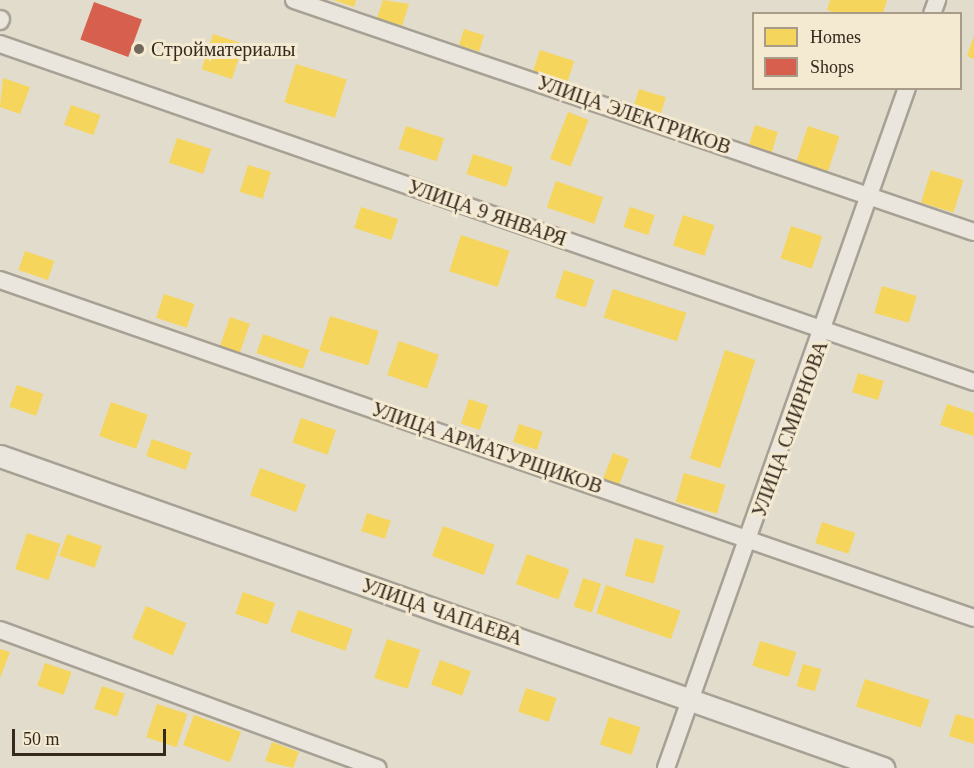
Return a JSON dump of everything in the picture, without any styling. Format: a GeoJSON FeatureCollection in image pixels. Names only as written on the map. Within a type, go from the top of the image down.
{"type":"FeatureCollection","features":[{"type":"Feature","properties":{"kind":"street","name":"УЛИЦА ЭЛЕКТРИКОВ"},"geometry":{"type":"LineString","coordinates":[[294,0],[974,232]]}},
{"type":"Feature","properties":{"kind":"street","name":"УЛИЦА 9 ЯНВАРЯ"},"geometry":{"type":"LineString","coordinates":[[0,44],[974,382]]}},
{"type":"Feature","properties":{"kind":"street","name":"УЛИЦА СМИРНОВА"},"geometry":{"type":"LineString","coordinates":[[666,768],[693,700],[825,330],[906,90]]}},
{"type":"Feature","properties":{"kind":"street","name":"УЛИЦА АРМАТУРЩИКОВ"},"geometry":{"type":"LineString","coordinates":[[0,280],[751,538],[974,618]]}},
{"type":"Feature","properties":{"kind":"street","name":"УЛИЦА ЧАПАЕВА"},"geometry":{"type":"LineString","coordinates":[[0,456],[883,768]]}},
{"type":"Feature","properties":{"kind":"street"},"geometry":{"type":"LineString","coordinates":[[0,630],[378,768]]}},
{"type":"Feature","properties":{"kind":"building: Homes"},"geometry":{"type":"Polygon","coordinates":[[[333,0],[356,0],[354,7],[333,0]]]}},
{"type":"Feature","properties":{"kind":"building: Homes"},"geometry":{"type":"Polygon","coordinates":[[[383,0],[409,4],[402,26],[377,18],[383,0]]]}},
{"type":"Feature","properties":{"kind":"building: Homes"},"geometry":{"type":"Polygon","coordinates":[[[830,0],[887,0],[884,12],[832,12],[827,10],[830,0]]]}},
{"type":"Feature","properties":{"kind":"building: Homes"},"geometry":{"type":"Polygon","coordinates":[[[464,29],[484,35],[479,51],[459,45],[464,29]]]}},
{"type":"Feature","properties":{"kind":"building: Homes"},"geometry":{"type":"Polygon","coordinates":[[[213,34],[243,44],[232,79],[202,69],[213,34]]]}},
{"type":"Feature","properties":{"kind":"building: Homes"},"geometry":{"type":"Polygon","coordinates":[[[974,36],[974,59],[967,56],[974,36]]]}},
{"type":"Feature","properties":{"kind":"building: Homes"},"geometry":{"type":"Polygon","coordinates":[[[540,50],[574,61],[567,85],[532,74],[540,50]]]}},
{"type":"Feature","properties":{"kind":"building: Homes"},"geometry":{"type":"Polygon","coordinates":[[[296,64],[347,79],[335,118],[284,102],[296,64]]]}},
{"type":"Feature","properties":{"kind":"building: Homes"},"geometry":{"type":"Polygon","coordinates":[[[3,78],[30,87],[20,114],[0,107],[3,78]]]}},
{"type":"Feature","properties":{"kind":"building: Homes"},"geometry":{"type":"Polygon","coordinates":[[[639,89],[666,97],[660,116],[633,108],[639,89]]]}},
{"type":"Feature","properties":{"kind":"building: Homes"},"geometry":{"type":"Polygon","coordinates":[[[71,105],[100,115],[93,135],[64,125],[71,105]]]}},
{"type":"Feature","properties":{"kind":"building: Homes"},"geometry":{"type":"Polygon","coordinates":[[[568,112],[589,120],[571,167],[550,159],[568,112]]]}},
{"type":"Feature","properties":{"kind":"building: Homes"},"geometry":{"type":"Polygon","coordinates":[[[755,125],[778,132],[771,155],[748,148],[755,125]]]}},
{"type":"Feature","properties":{"kind":"building: Homes"},"geometry":{"type":"Polygon","coordinates":[[[406,126],[444,138],[437,161],[399,149],[406,126]]]}},
{"type":"Feature","properties":{"kind":"building: Homes"},"geometry":{"type":"Polygon","coordinates":[[[808,126],[839,136],[827,174],[796,164],[808,126]]]}},
{"type":"Feature","properties":{"kind":"building: Homes"},"geometry":{"type":"Polygon","coordinates":[[[177,138],[211,149],[203,174],[169,163],[177,138]]]}},
{"type":"Feature","properties":{"kind":"building: Homes"},"geometry":{"type":"Polygon","coordinates":[[[473,154],[513,167],[506,187],[467,174],[473,154]]]}},
{"type":"Feature","properties":{"kind":"building: Homes"},"geometry":{"type":"Polygon","coordinates":[[[248,165],[271,172],[263,199],[240,192],[248,165]]]}},
{"type":"Feature","properties":{"kind":"building: Homes"},"geometry":{"type":"Polygon","coordinates":[[[931,170],[964,180],[954,212],[921,203],[931,170]]]}},
{"type":"Feature","properties":{"kind":"building: Homes"},"geometry":{"type":"Polygon","coordinates":[[[556,181],[603,197],[594,224],[547,207],[556,181]]]}},
{"type":"Feature","properties":{"kind":"building: Homes"},"geometry":{"type":"Polygon","coordinates":[[[361,207],[398,219],[391,240],[354,228],[361,207]]]}},
{"type":"Feature","properties":{"kind":"building: Homes"},"geometry":{"type":"Polygon","coordinates":[[[630,207],[655,215],[648,235],[624,227],[630,207]]]}},
{"type":"Feature","properties":{"kind":"building: Homes"},"geometry":{"type":"Polygon","coordinates":[[[683,215],[714,225],[704,256],[673,245],[683,215]]]}},
{"type":"Feature","properties":{"kind":"building: Homes"},"geometry":{"type":"Polygon","coordinates":[[[791,226],[822,236],[812,269],[780,258],[791,226]]]}},
{"type":"Feature","properties":{"kind":"building: Homes"},"geometry":{"type":"Polygon","coordinates":[[[461,235],[510,251],[498,287],[449,271],[461,235]]]}},
{"type":"Feature","properties":{"kind":"building: Homes"},"geometry":{"type":"Polygon","coordinates":[[[25,251],[54,261],[48,280],[18,270],[25,251]]]}},
{"type":"Feature","properties":{"kind":"building: Homes"},"geometry":{"type":"Polygon","coordinates":[[[564,270],[594,280],[585,307],[555,298],[564,270]]]}},
{"type":"Feature","properties":{"kind":"building: Homes"},"geometry":{"type":"Polygon","coordinates":[[[882,286],[917,296],[909,323],[874,313],[882,286]]]}},
{"type":"Feature","properties":{"kind":"building: Homes"},"geometry":{"type":"Polygon","coordinates":[[[613,289],[686,313],[677,341],[604,318],[613,289]]]}},
{"type":"Feature","properties":{"kind":"building: Homes"},"geometry":{"type":"Polygon","coordinates":[[[164,294],[194,304],[187,328],[156,318],[164,294]]]}},
{"type":"Feature","properties":{"kind":"building: Homes"},"geometry":{"type":"Polygon","coordinates":[[[330,316],[379,331],[368,365],[319,350],[330,316]]]}},
{"type":"Feature","properties":{"kind":"building: Homes"},"geometry":{"type":"Polygon","coordinates":[[[230,317],[250,324],[239,354],[220,347],[230,317]]]}},
{"type":"Feature","properties":{"kind":"building: Homes"},"geometry":{"type":"Polygon","coordinates":[[[263,334],[309,350],[303,369],[256,353],[263,334]]]}},
{"type":"Feature","properties":{"kind":"building: Homes"},"geometry":{"type":"Polygon","coordinates":[[[399,341],[439,355],[427,389],[387,375],[399,341]]]}},
{"type":"Feature","properties":{"kind":"building: Homes"},"geometry":{"type":"Polygon","coordinates":[[[725,350],[755,360],[720,468],[690,458],[725,350]]]}},
{"type":"Feature","properties":{"kind":"building: Homes"},"geometry":{"type":"Polygon","coordinates":[[[858,373],[884,381],[878,400],[852,392],[858,373]]]}},
{"type":"Feature","properties":{"kind":"building: Homes"},"geometry":{"type":"Polygon","coordinates":[[[17,385],[43,394],[36,416],[10,407],[17,385]]]}},
{"type":"Feature","properties":{"kind":"building: Homes"},"geometry":{"type":"Polygon","coordinates":[[[469,399],[488,405],[480,430],[461,424],[469,399]]]}},
{"type":"Feature","properties":{"kind":"building: Homes"},"geometry":{"type":"Polygon","coordinates":[[[111,402],[148,415],[136,449],[99,436],[111,402]]]}},
{"type":"Feature","properties":{"kind":"building: Homes"},"geometry":{"type":"Polygon","coordinates":[[[947,404],[974,413],[974,436],[940,425],[947,404]]]}},
{"type":"Feature","properties":{"kind":"building: Homes"},"geometry":{"type":"Polygon","coordinates":[[[301,418],[336,430],[328,455],[293,443],[301,418]]]}},
{"type":"Feature","properties":{"kind":"building: Homes"},"geometry":{"type":"Polygon","coordinates":[[[519,424],[543,432],[537,450],[513,442],[519,424]]]}},
{"type":"Feature","properties":{"kind":"building: Homes"},"geometry":{"type":"Polygon","coordinates":[[[152,439],[192,453],[186,470],[146,456],[152,439]]]}},
{"type":"Feature","properties":{"kind":"building: Homes"},"geometry":{"type":"Polygon","coordinates":[[[613,453],[629,459],[619,485],[603,479],[613,453]]]}},
{"type":"Feature","properties":{"kind":"building: Homes"},"geometry":{"type":"Polygon","coordinates":[[[260,468],[306,485],[296,512],[250,495],[260,468]]]}},
{"type":"Feature","properties":{"kind":"building: Homes"},"geometry":{"type":"Polygon","coordinates":[[[684,473],[725,485],[717,514],[676,502],[684,473]]]}},
{"type":"Feature","properties":{"kind":"building: Homes"},"geometry":{"type":"Polygon","coordinates":[[[367,513],[391,521],[385,539],[361,531],[367,513]]]}},
{"type":"Feature","properties":{"kind":"building: Homes"},"geometry":{"type":"Polygon","coordinates":[[[822,522],[855,533],[848,554],[815,543],[822,522]]]}},
{"type":"Feature","properties":{"kind":"building: Homes"},"geometry":{"type":"Polygon","coordinates":[[[443,526],[495,545],[484,575],[432,556],[443,526]]]}},
{"type":"Feature","properties":{"kind":"building: Homes"},"geometry":{"type":"Polygon","coordinates":[[[27,533],[60,544],[49,580],[15,569],[27,533]]]}},
{"type":"Feature","properties":{"kind":"building: Homes"},"geometry":{"type":"Polygon","coordinates":[[[67,534],[102,546],[94,568],[60,556],[67,534]]]}},
{"type":"Feature","properties":{"kind":"building: Homes"},"geometry":{"type":"Polygon","coordinates":[[[635,538],[664,546],[654,583],[625,576],[635,538]]]}},
{"type":"Feature","properties":{"kind":"building: Homes"},"geometry":{"type":"Polygon","coordinates":[[[527,554],[569,569],[558,599],[516,584],[527,554]]]}},
{"type":"Feature","properties":{"kind":"building: Homes"},"geometry":{"type":"Polygon","coordinates":[[[583,578],[601,584],[592,612],[574,607],[583,578]]]}},
{"type":"Feature","properties":{"kind":"building: Homes"},"geometry":{"type":"Polygon","coordinates":[[[606,585],[681,611],[671,639],[596,613],[606,585]]]}},
{"type":"Feature","properties":{"kind":"building: Homes"},"geometry":{"type":"Polygon","coordinates":[[[243,592],[275,603],[268,625],[236,614],[243,592]]]}},
{"type":"Feature","properties":{"kind":"building: Homes"},"geometry":{"type":"Polygon","coordinates":[[[146,606],[187,623],[173,655],[132,638],[146,606]]]}},
{"type":"Feature","properties":{"kind":"building: Homes"},"geometry":{"type":"Polygon","coordinates":[[[298,610],[353,629],[345,651],[291,632],[298,610]]]}},
{"type":"Feature","properties":{"kind":"building: Homes"},"geometry":{"type":"Polygon","coordinates":[[[387,639],[420,650],[408,689],[374,678],[387,639]]]}},
{"type":"Feature","properties":{"kind":"building: Homes"},"geometry":{"type":"Polygon","coordinates":[[[760,641],[796,652],[789,677],[752,666],[760,641]]]}},
{"type":"Feature","properties":{"kind":"building: Homes"},"geometry":{"type":"Polygon","coordinates":[[[0,649],[10,652],[0,678],[0,649]]]}},
{"type":"Feature","properties":{"kind":"building: Homes"},"geometry":{"type":"Polygon","coordinates":[[[440,660],[471,671],[462,696],[431,684],[440,660]]]}},
{"type":"Feature","properties":{"kind":"building: Homes"},"geometry":{"type":"Polygon","coordinates":[[[45,663],[71,672],[64,695],[37,686],[45,663]]]}},
{"type":"Feature","properties":{"kind":"building: Homes"},"geometry":{"type":"Polygon","coordinates":[[[803,664],[821,669],[815,691],[797,686],[803,664]]]}},
{"type":"Feature","properties":{"kind":"building: Homes"},"geometry":{"type":"Polygon","coordinates":[[[865,679],[930,700],[921,728],[856,707],[865,679]]]}},
{"type":"Feature","properties":{"kind":"building: Homes"},"geometry":{"type":"Polygon","coordinates":[[[102,686],[125,694],[117,717],[94,709],[102,686]]]}},
{"type":"Feature","properties":{"kind":"building: Homes"},"geometry":{"type":"Polygon","coordinates":[[[526,688],[556,698],[549,722],[518,712],[526,688]]]}},
{"type":"Feature","properties":{"kind":"building: Homes"},"geometry":{"type":"Polygon","coordinates":[[[157,704],[187,714],[177,747],[146,737],[157,704]]]}},
{"type":"Feature","properties":{"kind":"building: Homes"},"geometry":{"type":"Polygon","coordinates":[[[956,714],[974,719],[974,744],[949,736],[956,714]]]}},
{"type":"Feature","properties":{"kind":"building: Homes"},"geometry":{"type":"Polygon","coordinates":[[[194,715],[241,732],[230,762],[183,745],[194,715]]]}},
{"type":"Feature","properties":{"kind":"building: Homes"},"geometry":{"type":"Polygon","coordinates":[[[609,717],[640,727],[631,755],[600,745],[609,717]]]}},
{"type":"Feature","properties":{"kind":"building: Homes"},"geometry":{"type":"Polygon","coordinates":[[[272,742],[299,752],[293,768],[265,761],[272,742]]]}},
{"type":"Feature","properties":{"kind":"building: Shops"},"geometry":{"type":"Polygon","coordinates":[[[94,2],[142,19],[128,57],[80,40],[94,2]]]}},
{"type":"Feature","properties":{"kind":"place","name":"Стройматериалы"},"geometry":{"type":"Point","coordinates":[139,49]}}]}
